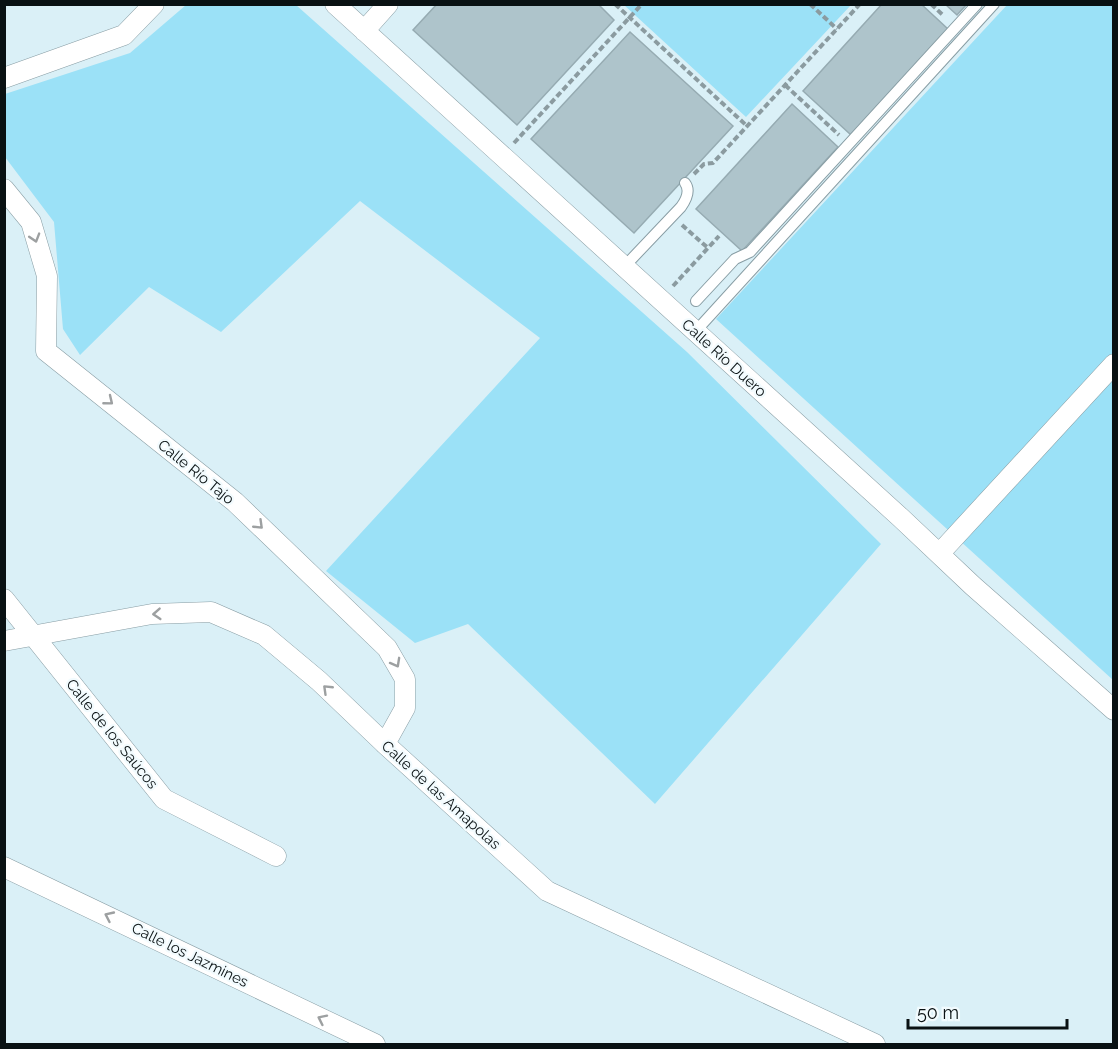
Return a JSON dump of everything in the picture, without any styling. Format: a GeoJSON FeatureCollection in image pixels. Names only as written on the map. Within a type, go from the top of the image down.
{"type":"FeatureCollection","features":[{"type":"Feature","properties":{"kind":"street"},"geometry":{"type":"LineString","coordinates":[[4,78],[124,35],[154,4]]}},
{"type":"Feature","properties":{"kind":"street","name":"Calle Río Duero"},"geometry":{"type":"LineString","coordinates":[[335,4],[973,586],[1113,710]]}},
{"type":"Feature","properties":{"kind":"street"},"geometry":{"type":"LineString","coordinates":[[364,31],[388,4]]}},
{"type":"Feature","properties":{"kind":"street","name":"Calle Río Tajo"},"geometry":{"type":"LineString","coordinates":[[4,189],[31,222],[47,276],[46,351],[235,502],[387,648],[405,679],[405,708],[385,744]]}},
{"type":"Feature","properties":{"kind":"street"},"geometry":{"type":"LineString","coordinates":[[939,554],[1113,364]]}},
{"type":"Feature","properties":{"kind":"street","name":"Calle de los Saúcos"},"geometry":{"type":"LineString","coordinates":[[4,599],[164,799],[276,856]]}},
{"type":"Feature","properties":{"kind":"street","name":"Calle de las Amapolas"},"geometry":{"type":"LineString","coordinates":[[4,641],[152,614],[211,612],[264,635],[319,681],[547,891],[874,1044]]}},
{"type":"Feature","properties":{"kind":"street","name":"Calle los Jazmines"},"geometry":{"type":"LineString","coordinates":[[4,867],[375,1044]]}},
{"type":"Feature","properties":{"kind":"lane"},"geometry":{"type":"LineString","coordinates":[[696,301],[735,259],[750,252],[976,4]]}},
{"type":"Feature","properties":{"kind":"lane"},"geometry":{"type":"LineString","coordinates":[[695,332],[994,4]]}},
{"type":"Feature","properties":{"kind":"lane"},"geometry":{"type":"LineString","coordinates":[[624,267],[686,199],[688,186],[685,183]]}},
{"type":"Feature","properties":{"kind":"path"},"geometry":{"type":"LineString","coordinates":[[615,4],[747,126]]}},
{"type":"Feature","properties":{"kind":"path"},"geometry":{"type":"LineString","coordinates":[[502,156],[642,4]]}},
{"type":"Feature","properties":{"kind":"path"},"geometry":{"type":"LineString","coordinates":[[810,4],[837,29]]}},
{"type":"Feature","properties":{"kind":"path"},"geometry":{"type":"LineString","coordinates":[[685,183],[704,164],[713,163],[860,4]]}},
{"type":"Feature","properties":{"kind":"path"},"geometry":{"type":"LineString","coordinates":[[785,85],[849,144]]}},
{"type":"Feature","properties":{"kind":"path"},"geometry":{"type":"LineString","coordinates":[[672,216],[708,248]]}},
{"type":"Feature","properties":{"kind":"path"},"geometry":{"type":"LineString","coordinates":[[660,301],[719,236]]}},
{"type":"Feature","properties":{"kind":"shaded area"},"geometry":{"type":"Polygon","coordinates":[[[186,5],[296,5],[687,352],[881,544],[655,804],[468,624],[415,643],[326,571],[540,338],[360,201],[221,332],[149,287],[80,355],[63,329],[54,222],[5,157],[5,94],[130,53],[186,5]]]}},
{"type":"Feature","properties":{"kind":"shaded area"},"geometry":{"type":"Polygon","coordinates":[[[624,5],[851,5],[746,117],[624,5]]]}},
{"type":"Feature","properties":{"kind":"shaded area"},"geometry":{"type":"Polygon","coordinates":[[[1007,5],[1113,5],[1113,680],[716,319],[1007,5]]]}},
{"type":"Feature","properties":{"kind":"building"},"geometry":{"type":"Polygon","coordinates":[[[437,4],[598,4],[614,20],[517,125],[413,30],[437,4]]]}},
{"type":"Feature","properties":{"kind":"building"},"geometry":{"type":"Polygon","coordinates":[[[882,4],[921,4],[948,29],[851,135],[803,91],[882,4]]]}},
{"type":"Feature","properties":{"kind":"building"},"geometry":{"type":"Polygon","coordinates":[[[945,4],[967,4],[957,15],[945,4]]]}},
{"type":"Feature","properties":{"kind":"building"},"geometry":{"type":"Polygon","coordinates":[[[630,32],[733,126],[634,233],[531,139],[630,32]]]}},
{"type":"Feature","properties":{"kind":"building"},"geometry":{"type":"Polygon","coordinates":[[[792,104],[838,147],[742,251],[696,209],[792,104]]]}}]}
